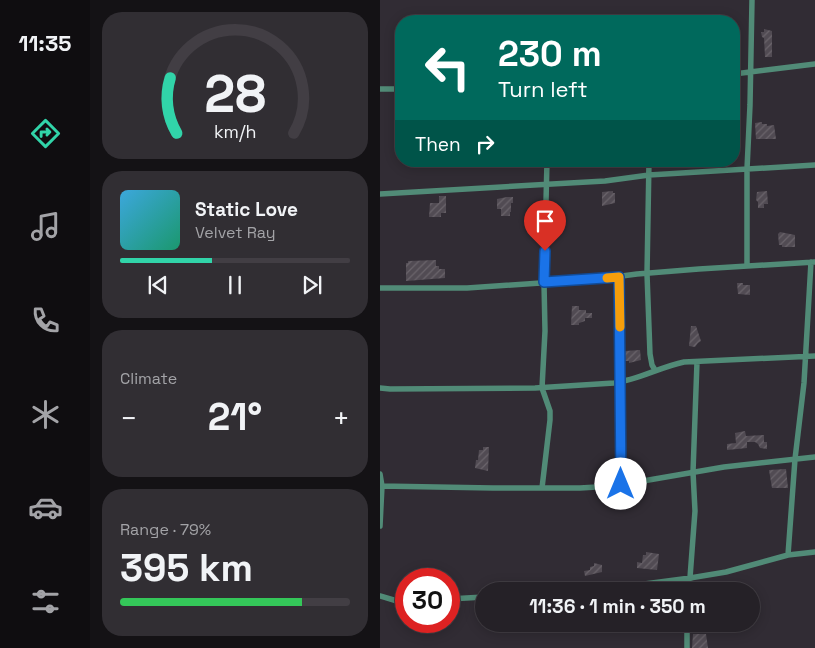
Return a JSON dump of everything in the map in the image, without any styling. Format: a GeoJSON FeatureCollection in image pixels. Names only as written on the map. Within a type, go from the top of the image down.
{"type":"FeatureCollection","features":[{"type":"Feature","properties":{"kind":"street"},"geometry":{"type":"LineString","coordinates":[[747,265],[747,170],[752,0]]}},
{"type":"Feature","properties":{"kind":"street"},"geometry":{"type":"LineString","coordinates":[[740,73],[815,64]]}},
{"type":"Feature","properties":{"kind":"street"},"geometry":{"type":"LineString","coordinates":[[380,89],[395,89]]}},
{"type":"Feature","properties":{"kind":"street"},"geometry":{"type":"LineString","coordinates":[[380,194],[605,181],[649,175],[815,165]]}},
{"type":"Feature","properties":{"kind":"street"},"geometry":{"type":"LineString","coordinates":[[542,488],[550,414],[542,388],[545,331],[544,282],[547,167]]}},
{"type":"Feature","properties":{"kind":"street"},"geometry":{"type":"LineString","coordinates":[[649,167],[647,274],[650,354],[655,370]]}},
{"type":"Feature","properties":{"kind":"street"},"geometry":{"type":"LineString","coordinates":[[380,288],[450,289],[619,277],[747,265],[813,262],[788,555]]}},
{"type":"Feature","properties":{"kind":"street"},"geometry":{"type":"LineString","coordinates":[[619,277],[621,484]]}},
{"type":"Feature","properties":{"kind":"street"},"geometry":{"type":"LineString","coordinates":[[380,388],[542,388],[621,382],[669,365],[815,356]]}},
{"type":"Feature","properties":{"kind":"street"},"geometry":{"type":"LineString","coordinates":[[690,582],[694,510],[693,472],[697,362]]}},
{"type":"Feature","properties":{"kind":"street"},"geometry":{"type":"LineString","coordinates":[[381,486],[580,488],[815,457]]}},
{"type":"Feature","properties":{"kind":"street"},"geometry":{"type":"LineString","coordinates":[[380,474],[380,526]]}},
{"type":"Feature","properties":{"kind":"street"},"geometry":{"type":"LineString","coordinates":[[660,582],[726,572],[788,555],[815,552]]}},
{"type":"Feature","properties":{"kind":"street"},"geometry":{"type":"LineString","coordinates":[[380,596],[395,601]]}},
{"type":"Feature","properties":{"kind":"street"},"geometry":{"type":"LineString","coordinates":[[460,598],[475,597]]}},
{"type":"Feature","properties":{"kind":"street"},"geometry":{"type":"LineString","coordinates":[[687,632],[687,648]]}},
{"type":"Feature","properties":{"kind":"building"},"geometry":{"type":"Polygon","coordinates":[[[764,29],[772,31],[772,57],[765,57],[764,38],[761,32],[764,32],[764,29]]]}},
{"type":"Feature","properties":{"kind":"building"},"geometry":{"type":"Polygon","coordinates":[[[762,122],[762,124],[767,124],[767,126],[774,125],[776,139],[756,139],[755,123],[762,122]]]}},
{"type":"Feature","properties":{"kind":"building"},"geometry":{"type":"Polygon","coordinates":[[[613,191],[615,193],[615,203],[602,206],[602,192],[613,191]]]}},
{"type":"Feature","properties":{"kind":"building"},"geometry":{"type":"Polygon","coordinates":[[[767,191],[768,204],[764,204],[764,208],[758,208],[757,192],[767,191]]]}},
{"type":"Feature","properties":{"kind":"building"},"geometry":{"type":"Polygon","coordinates":[[[439,196],[446,196],[446,213],[441,213],[441,217],[429,217],[430,203],[439,203],[439,196]]]}},
{"type":"Feature","properties":{"kind":"building"},"geometry":{"type":"Polygon","coordinates":[[[513,197],[510,216],[501,216],[501,209],[497,209],[497,199],[513,197]]]}},
{"type":"Feature","properties":{"kind":"building"},"geometry":{"type":"Polygon","coordinates":[[[780,232],[795,235],[795,247],[782,247],[782,245],[779,245],[778,234],[780,232]]]}},
{"type":"Feature","properties":{"kind":"building"},"geometry":{"type":"Polygon","coordinates":[[[436,260],[436,266],[439,266],[439,269],[445,269],[445,278],[406,281],[406,263],[408,261],[436,260]]]}},
{"type":"Feature","properties":{"kind":"building"},"geometry":{"type":"Polygon","coordinates":[[[737,283],[750,285],[750,295],[738,294],[737,283]]]}},
{"type":"Feature","properties":{"kind":"building"},"geometry":{"type":"Polygon","coordinates":[[[572,306],[579,306],[579,310],[586,310],[586,313],[592,313],[592,318],[585,318],[585,321],[579,323],[579,325],[571,325],[572,306]]]}},
{"type":"Feature","properties":{"kind":"building"},"geometry":{"type":"Polygon","coordinates":[[[691,326],[696,326],[701,341],[695,347],[689,346],[691,326]]]}},
{"type":"Feature","properties":{"kind":"building"},"geometry":{"type":"Polygon","coordinates":[[[640,350],[641,360],[629,363],[629,361],[624,361],[625,351],[640,350]]]}},
{"type":"Feature","properties":{"kind":"building"},"geometry":{"type":"Polygon","coordinates":[[[745,431],[746,436],[764,435],[767,449],[760,448],[755,442],[747,442],[747,448],[727,450],[727,444],[736,443],[735,433],[745,431]]]}},
{"type":"Feature","properties":{"kind":"building"},"geometry":{"type":"Polygon","coordinates":[[[483,447],[489,447],[488,471],[475,468],[479,450],[483,450],[483,447]]]}},
{"type":"Feature","properties":{"kind":"building"},"geometry":{"type":"Polygon","coordinates":[[[786,469],[788,488],[772,488],[769,470],[786,469]]]}},
{"type":"Feature","properties":{"kind":"building"},"geometry":{"type":"Polygon","coordinates":[[[646,552],[659,554],[657,570],[637,568],[637,562],[642,563],[643,555],[646,555],[646,552]]]}},
{"type":"Feature","properties":{"kind":"building"},"geometry":{"type":"Polygon","coordinates":[[[594,563],[602,565],[602,572],[585,576],[584,571],[590,570],[594,563]]]}},
{"type":"Feature","properties":{"kind":"building"},"geometry":{"type":"Polygon","coordinates":[[[693,634],[706,634],[708,648],[692,648],[693,634]]]}},
{"type":"Feature","properties":{"kind":"slow traffic"},"geometry":{"type":"LineString","coordinates":[[607,278],[619,277],[620,327]]}},
{"type":"Feature","properties":{"kind":"route"},"geometry":{"type":"LineString","coordinates":[[545,251],[544,282],[619,277],[621,484]]}}]}
